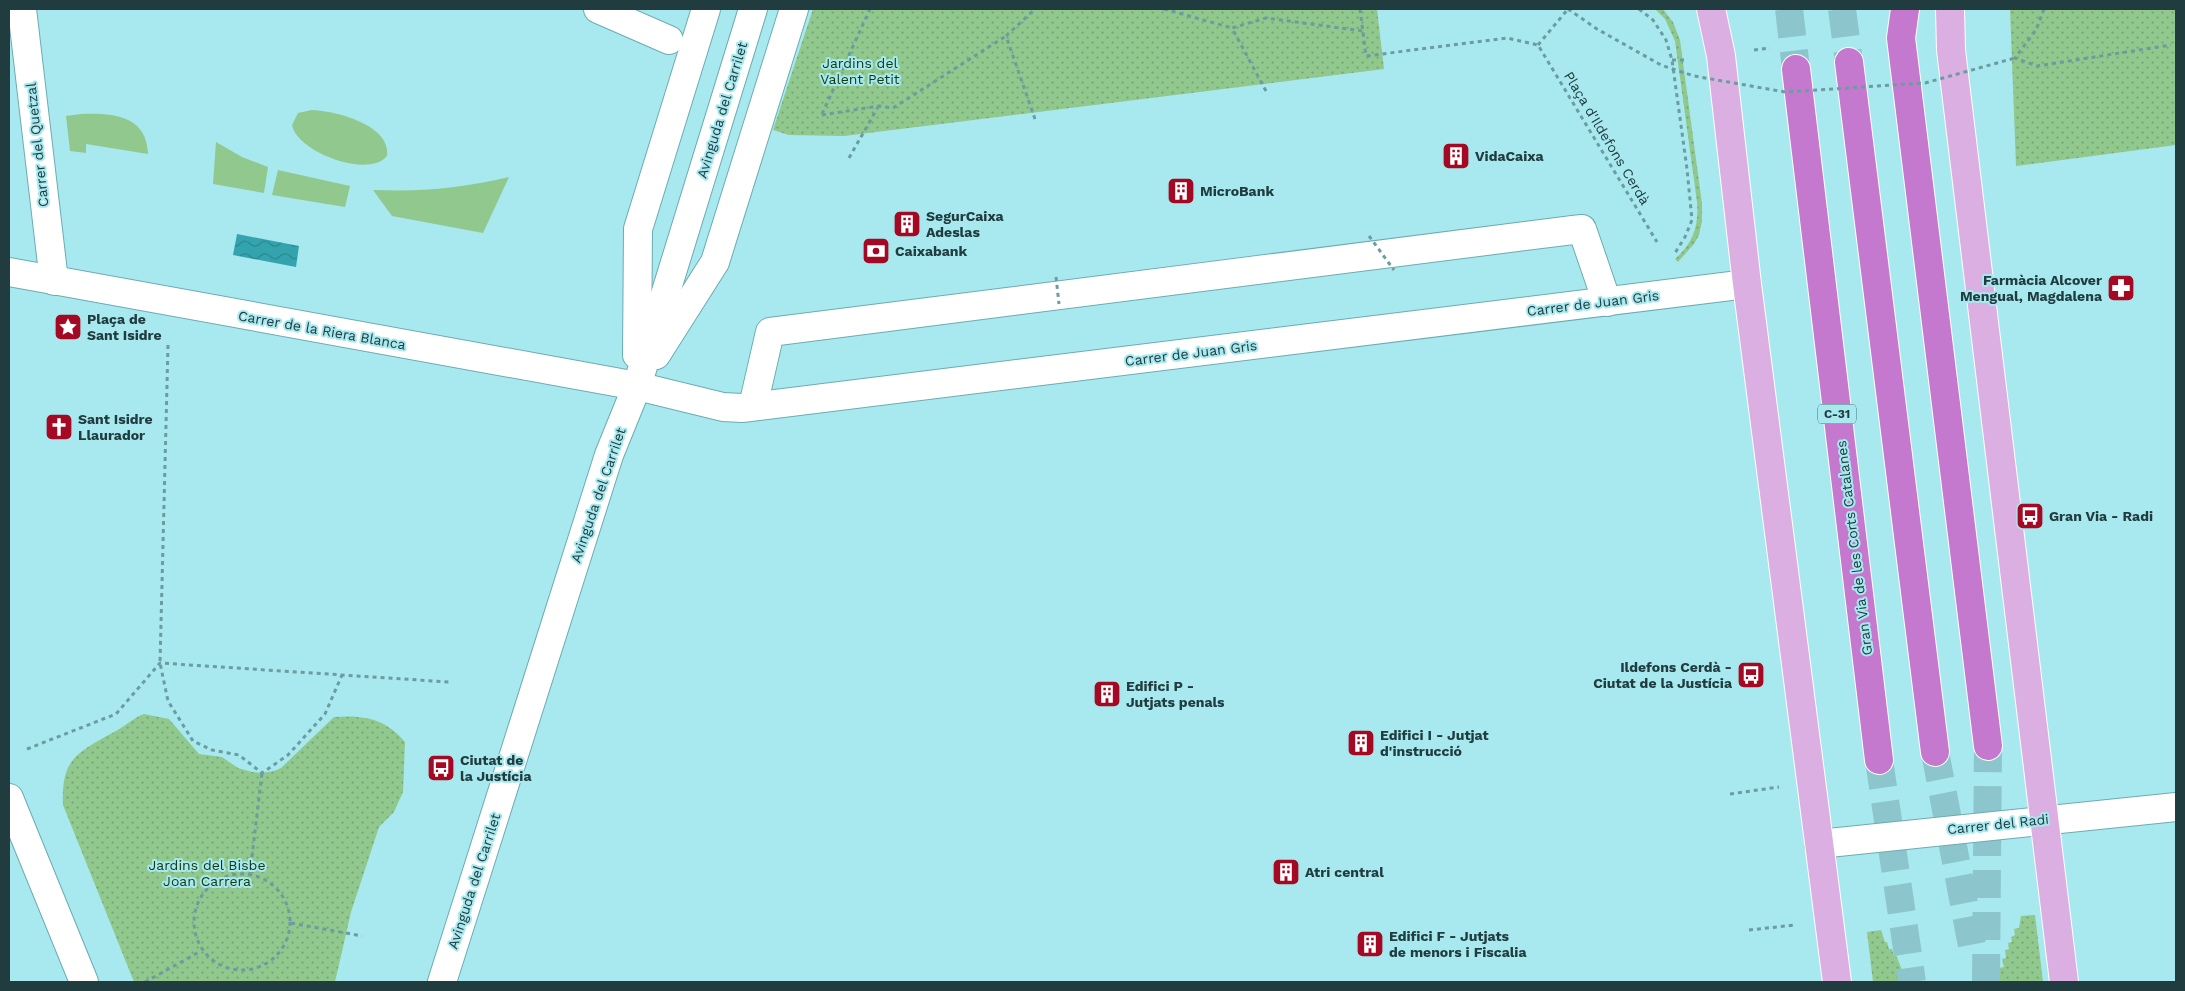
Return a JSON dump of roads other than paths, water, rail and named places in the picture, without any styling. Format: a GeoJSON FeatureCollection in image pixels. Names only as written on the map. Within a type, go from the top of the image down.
{"type":"FeatureCollection","features":[{"type":"Feature","properties":{"kind":"highway"},"geometry":{"type":"LineString","coordinates":[[1905,9],[1901,38],[1988,746]]}},
{"type":"Feature","properties":{"kind":"highway"},"geometry":{"type":"LineString","coordinates":[[1849,62],[1935,752]]}},
{"type":"Feature","properties":{"kind":"highway","name":"Gran Via de les Corts Catalanes"},"geometry":{"type":"LineString","coordinates":[[1796,69],[1879,760]]}},
{"type":"Feature","properties":{"kind":"main road"},"geometry":{"type":"LineString","coordinates":[[1711,9],[1721,56],[1747,284],[1837,982]]}},
{"type":"Feature","properties":{"kind":"main road"},"geometry":{"type":"LineString","coordinates":[[1950,9],[1951,50],[2046,819],[2064,982]]}},
{"type":"Feature","properties":{"kind":"street","name":"Carrer del Quetzal"},"geometry":{"type":"LineString","coordinates":[[22,9],[54,281]]}},
{"type":"Feature","properties":{"kind":"street"},"geometry":{"type":"LineString","coordinates":[[598,9],[669,40]]}},
{"type":"Feature","properties":{"kind":"street"},"geometry":{"type":"LineString","coordinates":[[636,386],[638,229],[706,9]]}},
{"type":"Feature","properties":{"kind":"street","name":"Avinguda del Carrilet"},"geometry":{"type":"LineString","coordinates":[[442,982],[609,456],[636,386],[754,9]]}},
{"type":"Feature","properties":{"kind":"street"},"geometry":{"type":"LineString","coordinates":[[636,386],[715,262],[794,9]]}},
{"type":"Feature","properties":{"kind":"street"},"geometry":{"type":"LineString","coordinates":[[753,406],[770,332],[1573,230],[1582,229],[1607,302]]}},
{"type":"Feature","properties":{"kind":"street","name":"Carrer de la Riera Blanca"},"geometry":{"type":"LineString","coordinates":[[9,272],[636,386]]}},
{"type":"Feature","properties":{"kind":"street","name":"Carrer de Juan Gris"},"geometry":{"type":"LineString","coordinates":[[636,386],[723,407],[753,406],[1747,284]]}},
{"type":"Feature","properties":{"kind":"street"},"geometry":{"type":"LineString","coordinates":[[9,798],[84,982]]}},
{"type":"Feature","properties":{"kind":"street","name":"Carrer del Radi"},"geometry":{"type":"LineString","coordinates":[[1819,844],[2176,807]]}},
{"type":"Feature","properties":{"kind":"street"},"geometry":{"type":"LineString","coordinates":[[2148,810],[2176,824]]}},
{"type":"Feature","properties":{"kind":"water"},"geometry":{"type":"Polygon","coordinates":[[[237,234],[299,246],[296,267],[233,255],[237,234]]]}},
{"type":"Feature","properties":{"kind":"tunnel"},"geometry":{"type":"LineString","coordinates":[[1789,9],[1796,69]]}},
{"type":"Feature","properties":{"kind":"tunnel"},"geometry":{"type":"LineString","coordinates":[[1842,9],[1849,62]]}},
{"type":"Feature","properties":{"kind":"tunnel"},"geometry":{"type":"LineString","coordinates":[[1986,982],[1988,746]]}},
{"type":"Feature","properties":{"kind":"tunnel"},"geometry":{"type":"LineString","coordinates":[[1935,752],[1974,956]]}},
{"type":"Feature","properties":{"kind":"tunnel"},"geometry":{"type":"LineString","coordinates":[[1879,760],[1912,982]]}},
{"type":"Feature","properties":{"kind":"place","name":"VidaCaixa"},"geometry":{"type":"Point","coordinates":[1456,156]}},
{"type":"Feature","properties":{"kind":"place","name":"MicroBank"},"geometry":{"type":"Point","coordinates":[1181,191]}},
{"type":"Feature","properties":{"kind":"place","name":"SegurCaixa Adeslas"},"geometry":{"type":"Point","coordinates":[907,224]}},
{"type":"Feature","properties":{"kind":"place","name":"Caixabank"},"geometry":{"type":"Point","coordinates":[876,251]}},
{"type":"Feature","properties":{"kind":"place","name":"Farmàcia Alcover Mengual, Magdalena"},"geometry":{"type":"Point","coordinates":[2121,288]}},
{"type":"Feature","properties":{"kind":"place","name":"Plaça de Sant Isidre"},"geometry":{"type":"Point","coordinates":[68,327]}},
{"type":"Feature","properties":{"kind":"place","name":"Sant Isidre Llaurador"},"geometry":{"type":"Point","coordinates":[59,427]}},
{"type":"Feature","properties":{"kind":"place","name":"Gran Via - Radi"},"geometry":{"type":"Point","coordinates":[2030,516]}},
{"type":"Feature","properties":{"kind":"place","name":"Ildefons Cerdà - Ciutat de la Justícia"},"geometry":{"type":"Point","coordinates":[1751,675]}},
{"type":"Feature","properties":{"kind":"place","name":"Edifici P - Jutjats penals"},"geometry":{"type":"Point","coordinates":[1107,694]}},
{"type":"Feature","properties":{"kind":"place","name":"Edifici I - Jutjat d'instrucció"},"geometry":{"type":"Point","coordinates":[1361,743]}},
{"type":"Feature","properties":{"kind":"place","name":"Ciutat de la Justícia"},"geometry":{"type":"Point","coordinates":[441,768]}},
{"type":"Feature","properties":{"kind":"place","name":"Atri central"},"geometry":{"type":"Point","coordinates":[1286,872]}},
{"type":"Feature","properties":{"kind":"place","name":"Edifici F - Jutjats de menors i Fiscalia"},"geometry":{"type":"Point","coordinates":[1370,944]}},
{"type":"Feature","properties":{"kind":"park label","name":"Jardins del Valent Petit"},"geometry":{"type":"Point","coordinates":[860,72]}},
{"type":"Feature","properties":{"kind":"park label","name":"Jardins del Bisbe Joan Carrera"},"geometry":{"type":"Point","coordinates":[207,874]}}]}
